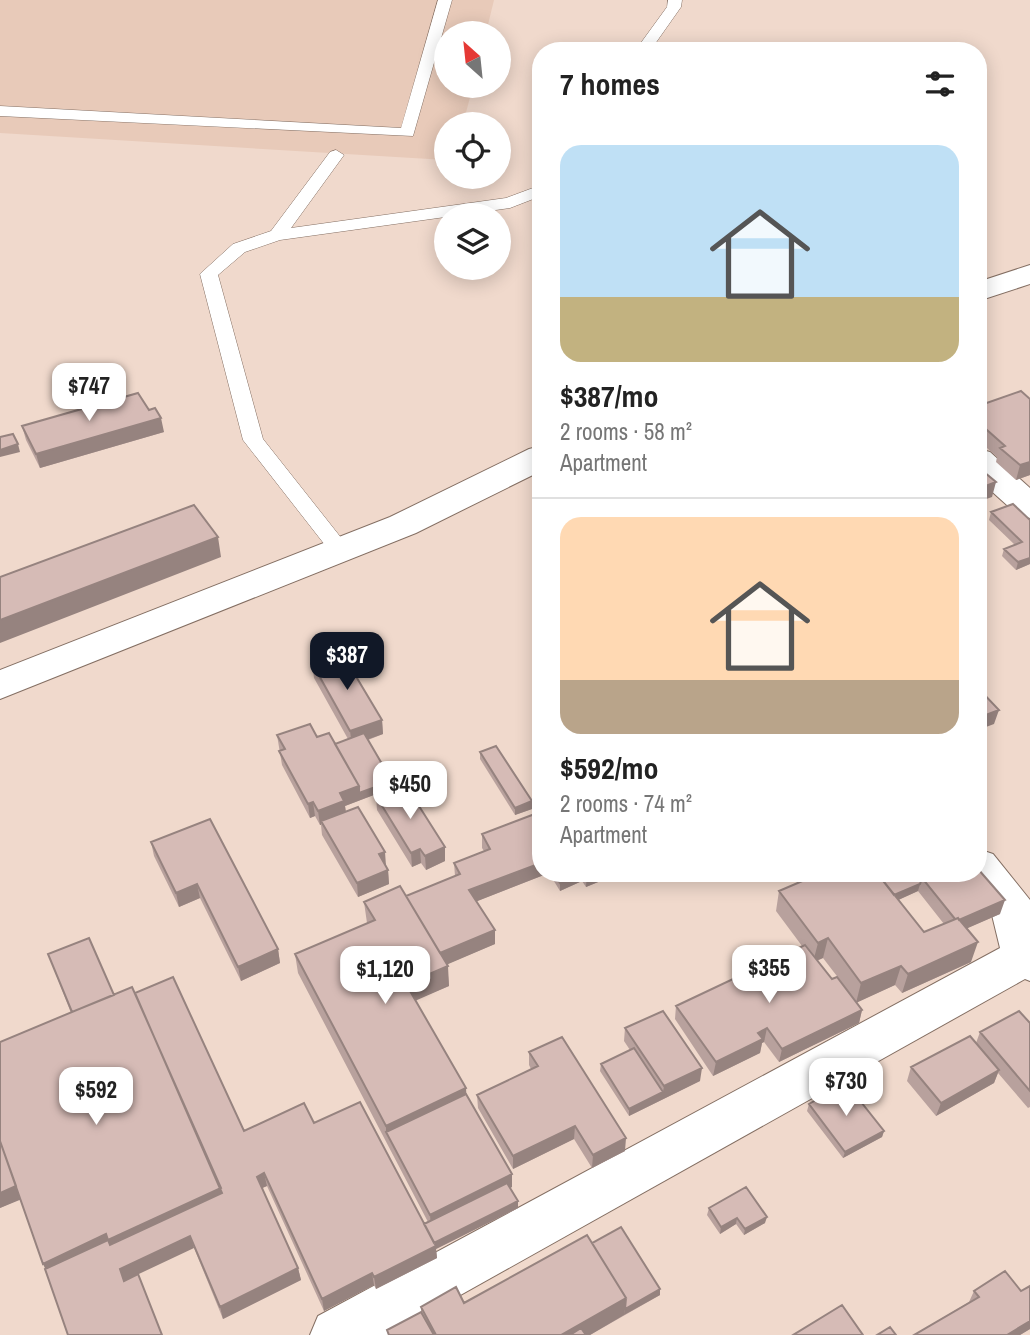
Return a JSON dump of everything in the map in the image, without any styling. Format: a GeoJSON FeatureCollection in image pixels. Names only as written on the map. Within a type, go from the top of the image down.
{"type":"FeatureCollection","features":[{"type":"Feature","properties":{"kind":"street"},"geometry":{"type":"LineString","coordinates":[[987,289],[1030,274]]}},
{"type":"Feature","properties":{"kind":"street"},"geometry":{"type":"LineString","coordinates":[[0,685],[403,525],[532,461]]}},
{"type":"Feature","properties":{"kind":"street"},"geometry":{"type":"LineString","coordinates":[[987,468],[1030,507]]}},
{"type":"Feature","properties":{"kind":"street"},"geometry":{"type":"LineString","coordinates":[[337,1335],[1028,959],[1012,908],[987,877]]}},
{"type":"Feature","properties":{"kind":"lane"},"geometry":{"type":"LineString","coordinates":[[0,111],[407,133],[445,0]]}},
{"type":"Feature","properties":{"kind":"lane"},"geometry":{"type":"LineString","coordinates":[[649,42],[674,7],[674,0]]}},
{"type":"Feature","properties":{"kind":"lane"},"geometry":{"type":"LineString","coordinates":[[277,235],[336,155]]}},
{"type":"Feature","properties":{"kind":"lane"},"geometry":{"type":"LineString","coordinates":[[339,549],[253,440],[209,274],[239,248],[277,235],[510,203],[532,194]]}},
{"type":"Feature","properties":{"kind":"shaded area"},"geometry":{"type":"Polygon","coordinates":[[[0,0],[494,0],[489,21],[434,21],[434,98],[470,98],[466,112],[434,112],[434,159],[0,133],[0,0]]]}},
{"type":"Feature","properties":{"kind":"building"},"geometry":{"type":"Polygon","coordinates":[[[1021,391],[1030,399],[1030,462],[1020,465],[1000,448],[1005,446],[987,430],[987,403],[1021,391]]]}},
{"type":"Feature","properties":{"kind":"building"},"geometry":{"type":"Polygon","coordinates":[[[138,393],[149,410],[155,408],[161,418],[36,454],[22,426],[138,393]]]}},
{"type":"Feature","properties":{"kind":"building"},"geometry":{"type":"Polygon","coordinates":[[[13,434],[18,444],[0,450],[0,437],[13,434]]]}},
{"type":"Feature","properties":{"kind":"building"},"geometry":{"type":"Polygon","coordinates":[[[987,474],[996,482],[987,486],[987,474]]]}},
{"type":"Feature","properties":{"kind":"building"},"geometry":{"type":"Polygon","coordinates":[[[1013,504],[1030,520],[1030,558],[1018,562],[1004,549],[1022,542],[991,512],[1013,504]]]}},
{"type":"Feature","properties":{"kind":"building"},"geometry":{"type":"Polygon","coordinates":[[[194,505],[218,537],[0,620],[0,577],[194,505]]]}},
{"type":"Feature","properties":{"kind":"building"},"geometry":{"type":"Polygon","coordinates":[[[342,653],[382,720],[350,731],[312,663],[342,653]]]}},
{"type":"Feature","properties":{"kind":"building"},"geometry":{"type":"Polygon","coordinates":[[[987,697],[999,710],[987,715],[987,697]]]}},
{"type":"Feature","properties":{"kind":"building"},"geometry":{"type":"Polygon","coordinates":[[[310,724],[317,737],[329,733],[359,786],[340,793],[344,801],[318,811],[313,802],[308,804],[279,751],[285,749],[277,735],[310,724]]]}},
{"type":"Feature","properties":{"kind":"building"},"geometry":{"type":"Polygon","coordinates":[[[364,733],[392,781],[359,793],[359,786],[335,744],[364,733]]]}},
{"type":"Feature","properties":{"kind":"building"},"geometry":{"type":"Polygon","coordinates":[[[496,746],[532,801],[515,808],[480,752],[496,746]]]}},
{"type":"Feature","properties":{"kind":"building"},"geometry":{"type":"Polygon","coordinates":[[[405,784],[445,847],[425,856],[420,849],[411,853],[376,796],[405,784]]]}},
{"type":"Feature","properties":{"kind":"building"},"geometry":{"type":"Polygon","coordinates":[[[358,807],[385,852],[379,854],[388,870],[357,883],[321,821],[358,807]]]}},
{"type":"Feature","properties":{"kind":"building"},"geometry":{"type":"Polygon","coordinates":[[[532,815],[532,866],[469,890],[495,930],[440,953],[406,896],[460,874],[454,863],[490,849],[482,834],[532,815]]]}},
{"type":"Feature","properties":{"kind":"building"},"geometry":{"type":"Polygon","coordinates":[[[210,819],[278,949],[238,967],[197,884],[176,893],[151,842],[210,819]]]}},
{"type":"Feature","properties":{"kind":"building"},"geometry":{"type":"Polygon","coordinates":[[[987,879],[1005,900],[959,920],[955,919],[925,882],[987,882],[987,879]]]}},
{"type":"Feature","properties":{"kind":"building"},"geometry":{"type":"Polygon","coordinates":[[[800,882],[884,882],[924,932],[958,918],[978,942],[908,974],[901,966],[861,983],[828,938],[818,943],[779,891],[800,882]]]}},
{"type":"Feature","properties":{"kind":"building"},"geometry":{"type":"Polygon","coordinates":[[[884,882],[921,882],[920,884],[894,895],[884,882]]]}},
{"type":"Feature","properties":{"kind":"building"},"geometry":{"type":"Polygon","coordinates":[[[400,886],[448,966],[406,984],[466,1088],[386,1126],[295,954],[375,920],[364,902],[400,886]]]}},
{"type":"Feature","properties":{"kind":"building"},"geometry":{"type":"Polygon","coordinates":[[[89,938],[114,995],[72,1012],[48,954],[89,938]]]}},
{"type":"Feature","properties":{"kind":"building"},"geometry":{"type":"Polygon","coordinates":[[[805,945],[832,979],[837,977],[862,1010],[782,1049],[767,1028],[758,1033],[763,1039],[716,1062],[676,1006],[805,945]]]}},
{"type":"Feature","properties":{"kind":"building"},"geometry":{"type":"Polygon","coordinates":[[[173,977],[244,1131],[304,1103],[314,1123],[360,1102],[436,1246],[374,1277],[372,1273],[322,1299],[264,1173],[257,1177],[298,1268],[220,1307],[190,1236],[120,1269],[124,1281],[138,1274],[162,1335],[68,1335],[45,1269],[108,1240],[110,1245],[222,1193],[135,993],[173,977]]]}},
{"type":"Feature","properties":{"kind":"building"},"geometry":{"type":"Polygon","coordinates":[[[132,987],[221,1188],[108,1240],[106,1234],[43,1264],[0,1141],[0,1042],[132,987]]]}},
{"type":"Feature","properties":{"kind":"building"},"geometry":{"type":"Polygon","coordinates":[[[663,1011],[702,1068],[664,1086],[625,1028],[663,1011]]]}},
{"type":"Feature","properties":{"kind":"building"},"geometry":{"type":"Polygon","coordinates":[[[1019,1011],[1030,1023],[1030,1091],[980,1032],[1019,1011]]]}},
{"type":"Feature","properties":{"kind":"building"},"geometry":{"type":"Polygon","coordinates":[[[970,1036],[999,1070],[941,1103],[911,1067],[970,1036]]]}},
{"type":"Feature","properties":{"kind":"building"},"geometry":{"type":"Polygon","coordinates":[[[562,1037],[626,1138],[593,1155],[575,1126],[513,1156],[477,1095],[538,1066],[529,1052],[562,1037]]]}},
{"type":"Feature","properties":{"kind":"building"},"geometry":{"type":"Polygon","coordinates":[[[634,1048],[663,1092],[629,1109],[601,1064],[634,1048]]]}},
{"type":"Feature","properties":{"kind":"building"},"geometry":{"type":"Polygon","coordinates":[[[846,1083],[884,1131],[845,1152],[809,1104],[846,1083]]]}},
{"type":"Feature","properties":{"kind":"building"},"geometry":{"type":"Polygon","coordinates":[[[466,1094],[512,1174],[430,1215],[386,1132],[466,1094]]]}},
{"type":"Feature","properties":{"kind":"building"},"geometry":{"type":"Polygon","coordinates":[[[0,1141],[16,1186],[0,1193],[0,1141]]]}},
{"type":"Feature","properties":{"kind":"building"},"geometry":{"type":"Polygon","coordinates":[[[507,1183],[518,1201],[434,1243],[424,1224],[507,1183]]]}},
{"type":"Feature","properties":{"kind":"building"},"geometry":{"type":"Polygon","coordinates":[[[746,1187],[767,1217],[745,1229],[737,1218],[721,1227],[709,1208],[746,1187]]]}},
{"type":"Feature","properties":{"kind":"building"},"geometry":{"type":"Polygon","coordinates":[[[621,1227],[660,1289],[625,1309],[626,1298],[592,1243],[621,1227]]]}},
{"type":"Feature","properties":{"kind":"building"},"geometry":{"type":"Polygon","coordinates":[[[587,1235],[626,1298],[561,1335],[436,1335],[421,1307],[456,1287],[464,1303],[587,1235]]]}},
{"type":"Feature","properties":{"kind":"building"},"geometry":{"type":"Polygon","coordinates":[[[1005,1271],[1021,1291],[1030,1286],[1030,1321],[1007,1335],[914,1335],[979,1297],[974,1291],[1005,1271]]]}},
{"type":"Feature","properties":{"kind":"building"},"geometry":{"type":"Polygon","coordinates":[[[842,1305],[863,1335],[793,1335],[842,1305]]]}},
{"type":"Feature","properties":{"kind":"building"},"geometry":{"type":"Polygon","coordinates":[[[421,1312],[434,1335],[389,1335],[387,1330],[421,1312]]]}},
{"type":"Feature","properties":{"kind":"building"},"geometry":{"type":"Polygon","coordinates":[[[890,1327],[896,1335],[877,1335],[890,1327]]]}},
{"type":"Feature","properties":{"kind":"building"},"geometry":{"type":"Polygon","coordinates":[[[581,1328],[586,1335],[570,1335],[581,1328]]]}}]}
